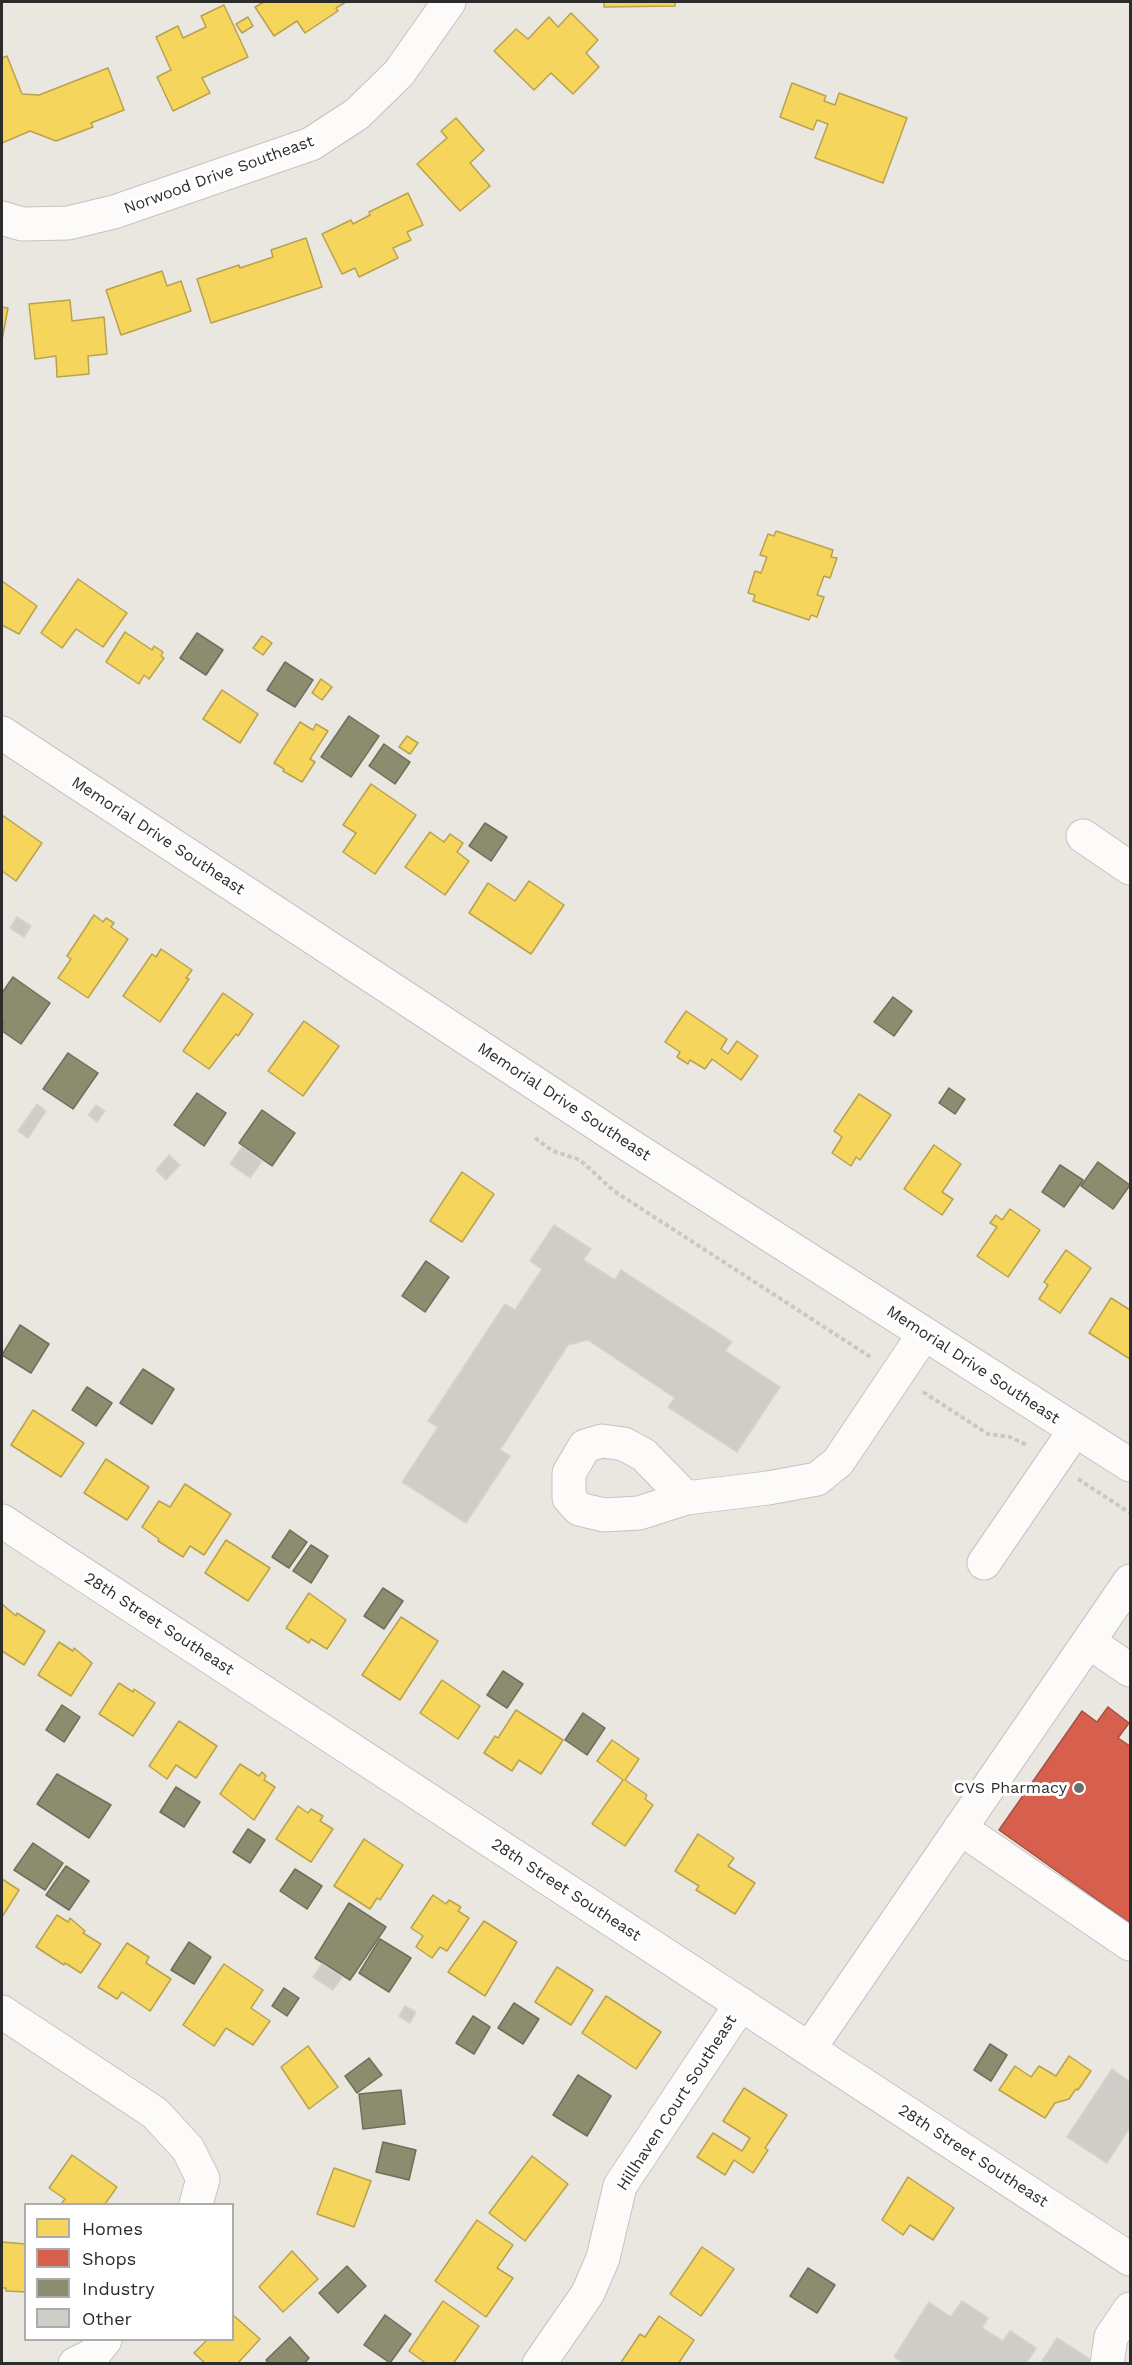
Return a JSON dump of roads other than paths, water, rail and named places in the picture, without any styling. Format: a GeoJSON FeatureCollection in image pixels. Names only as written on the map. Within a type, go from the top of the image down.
{"type":"FeatureCollection","features":[{"type":"Feature","properties":{"kind":"street","name":"Norwood Drive Southeast"},"geometry":{"type":"LineString","coordinates":[[2,218],[22,224],[68,223],[114,212],[311,144],[357,114],[399,73],[448,2]]}},
{"type":"Feature","properties":{"kind":"street","name":"Memorial Drive Southeast"},"geometry":{"type":"LineString","coordinates":[[2,733],[629,1145],[1131,1466]]}},
{"type":"Feature","properties":{"kind":"street"},"geometry":{"type":"LineString","coordinates":[[1083,836],[1131,868]]}},
{"type":"Feature","properties":{"kind":"street"},"geometry":{"type":"LineString","coordinates":[[686,1498],[768,1488],[817,1479],[838,1462],[924,1334]]}},
{"type":"Feature","properties":{"kind":"street"},"geometry":{"type":"LineString","coordinates":[[984,1563],[1075,1430]]}},
{"type":"Feature","properties":{"kind":"street","name":"28th Street Southeast"},"geometry":{"type":"LineString","coordinates":[[2,1521],[1131,2259]]}},
{"type":"Feature","properties":{"kind":"street"},"geometry":{"type":"LineString","coordinates":[[808,2049],[1131,1581]]}},
{"type":"Feature","properties":{"kind":"street"},"geometry":{"type":"LineString","coordinates":[[1089,1642],[1131,1670]]}},
{"type":"Feature","properties":{"kind":"street"},"geometry":{"type":"LineString","coordinates":[[960,1828],[1131,1944]]}},
{"type":"Feature","properties":{"kind":"street","name":"Hillhaven Court Southeast"},"geometry":{"type":"LineString","coordinates":[[540,2364],[588,2294],[603,2258],[620,2186],[741,2004]]}},
{"type":"Feature","properties":{"kind":"street"},"geometry":{"type":"LineString","coordinates":[[2,2012],[155,2113],[188,2150],[203,2179],[197,2203]]}},
{"type":"Feature","properties":{"kind":"street"},"geometry":{"type":"LineString","coordinates":[[1107,2364],[1111,2337],[1131,2309]]}},
{"type":"Feature","properties":{"kind":"street"},"geometry":{"type":"LineString","coordinates":[[75,2364],[93,2355],[104,2341]]}},
{"type":"Feature","properties":{"kind":"place","name":"CVS Pharmacy"},"geometry":{"type":"Point","coordinates":[1079,1788]}}]}
